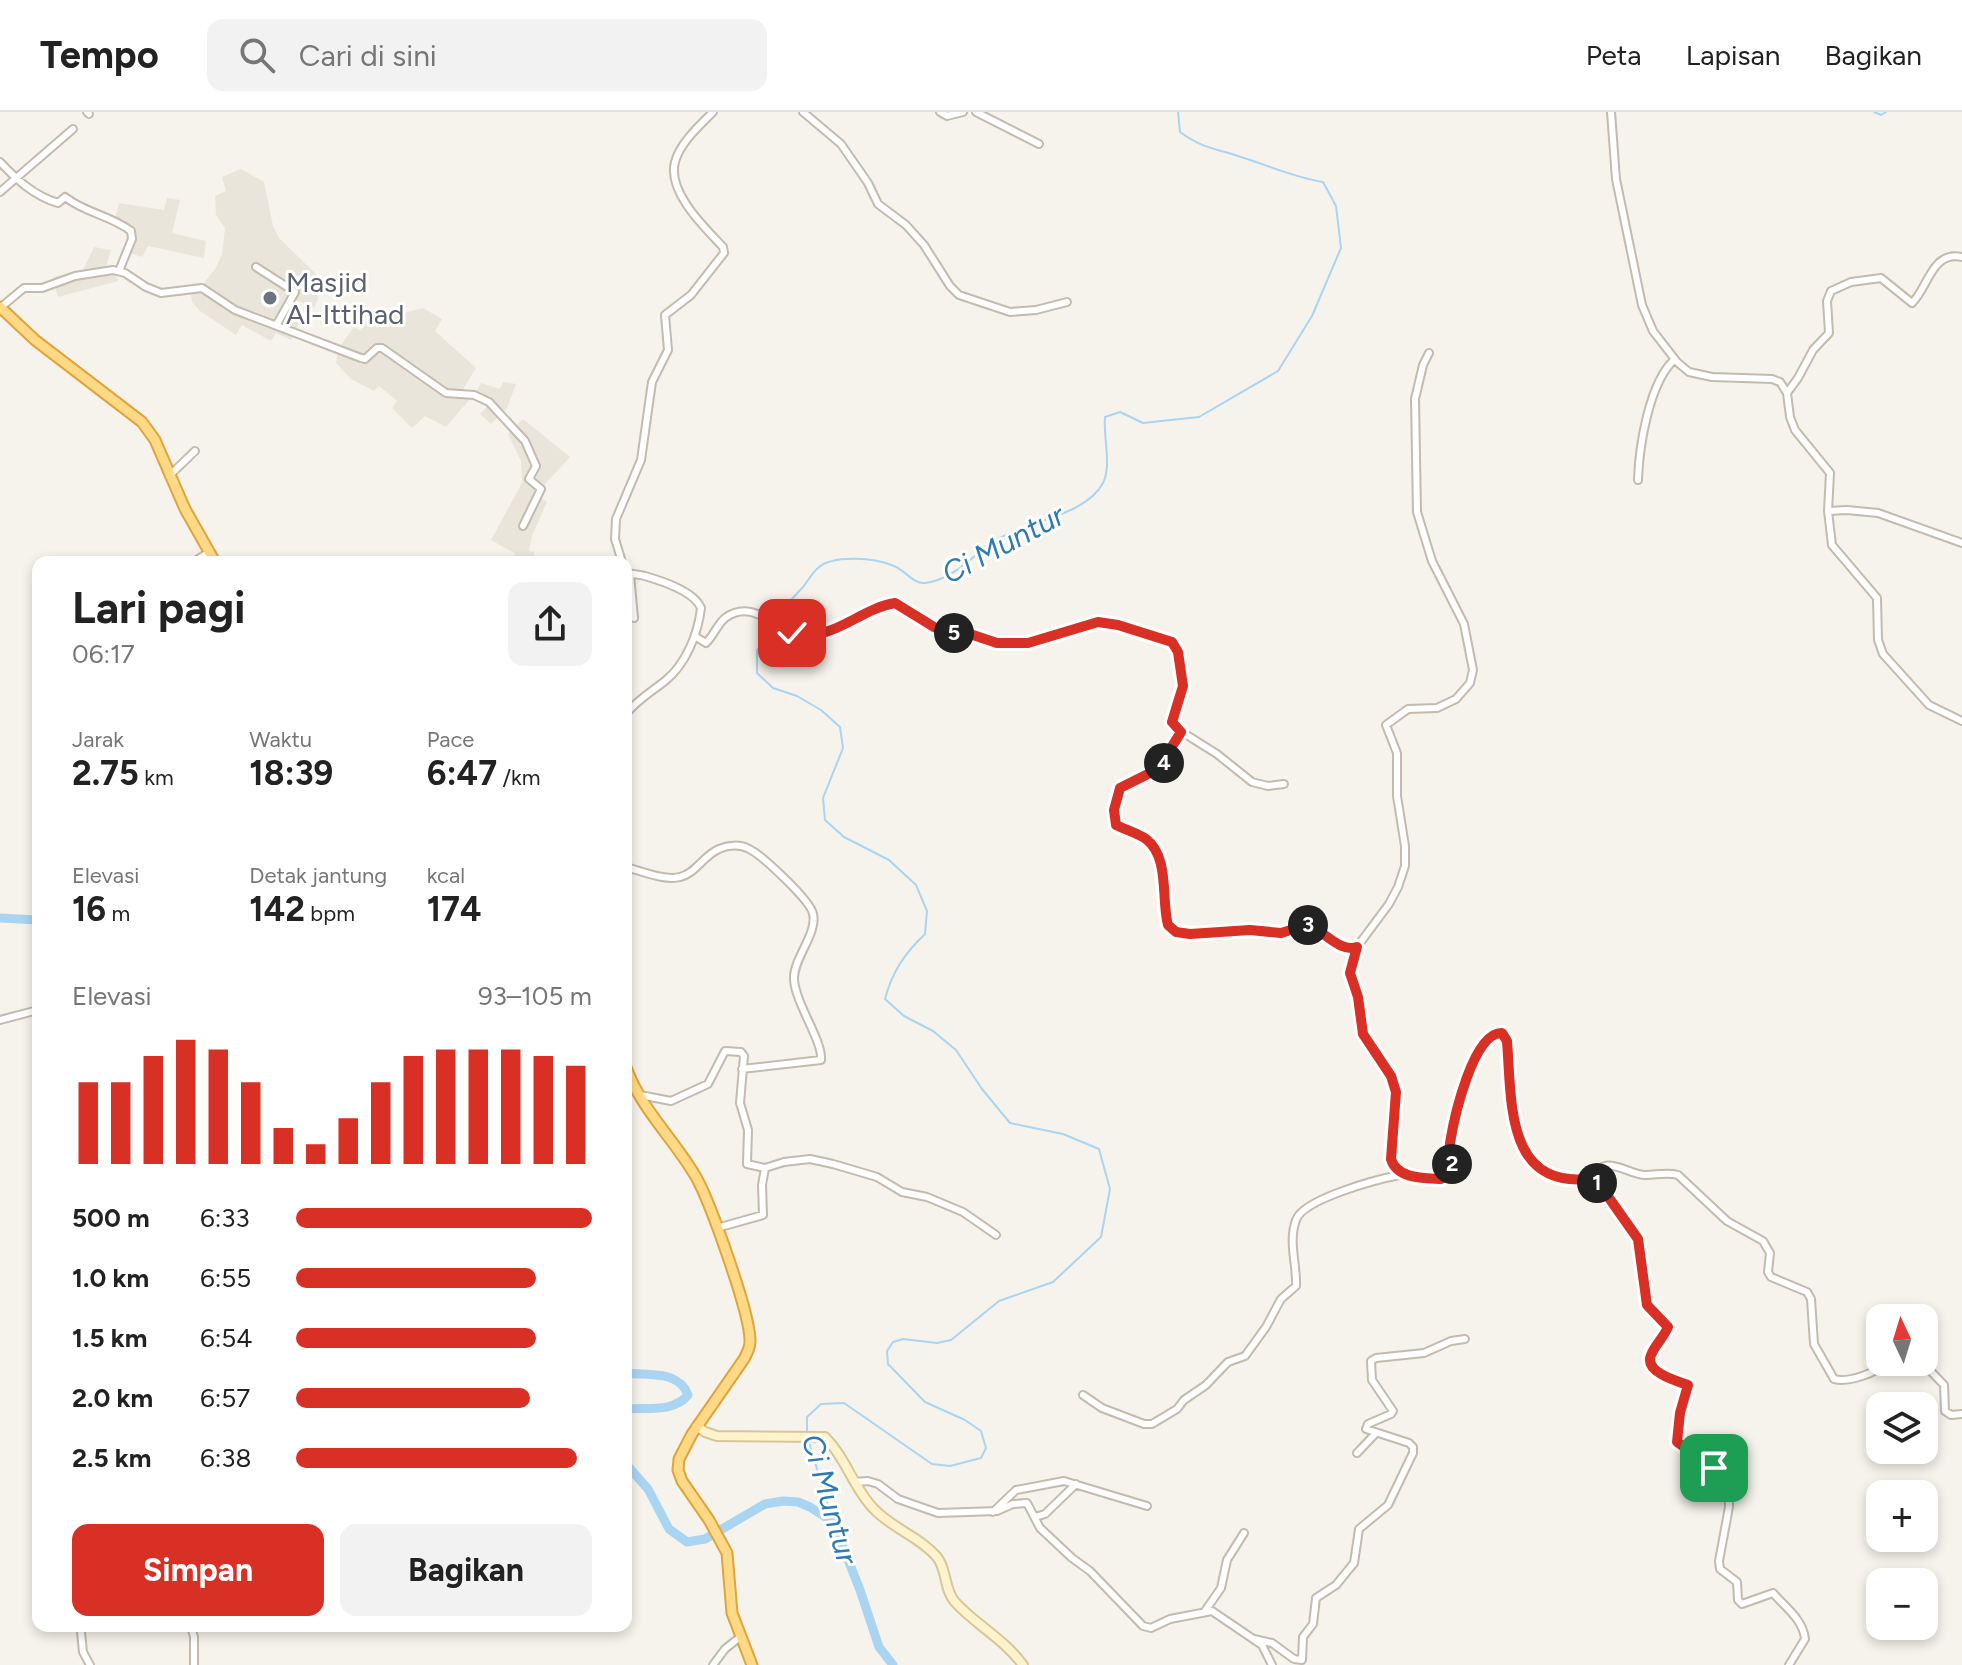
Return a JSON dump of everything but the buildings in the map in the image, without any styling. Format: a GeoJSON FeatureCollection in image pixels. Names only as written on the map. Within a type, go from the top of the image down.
{"type":"FeatureCollection","features":[{"type":"Feature","properties":{"kind":"highway"},"geometry":{"type":"LineString","coordinates":[[0,308],[35,340],[139,418],[155,440],[169,476],[211,556]]}},
{"type":"Feature","properties":{"kind":"highway"},"geometry":{"type":"LineString","coordinates":[[632,1079],[698,1181],[717,1228],[748,1328],[750,1345],[737,1370],[697,1426],[679,1459],[678,1470],[688,1492],[721,1540],[728,1559],[729,1601],[752,1665]]}},
{"type":"Feature","properties":{"kind":"main road"},"geometry":{"type":"LineString","coordinates":[[697,1426],[717,1436],[825,1437],[874,1510],[919,1540],[939,1559],[954,1601],[996,1635],[1023,1665]]}},
{"type":"Feature","properties":{"kind":"street"},"geometry":{"type":"LineString","coordinates":[[620,556],[615,539],[616,519],[641,460],[652,382],[668,350],[665,315],[697,289],[724,253],[723,247],[693,214],[678,187],[674,169],[683,146],[713,112]]}},
{"type":"Feature","properties":{"kind":"street"},"geometry":{"type":"LineString","coordinates":[[803,112],[843,147],[868,183],[878,204],[906,225],[924,245],[956,294],[1010,312],[1036,310],[1067,302]]}},
{"type":"Feature","properties":{"kind":"street"},"geometry":{"type":"LineString","coordinates":[[940,112],[947,116],[963,112]]}},
{"type":"Feature","properties":{"kind":"street"},"geometry":{"type":"LineString","coordinates":[[976,112],[1039,144]]}},
{"type":"Feature","properties":{"kind":"street"},"geometry":{"type":"LineString","coordinates":[[1611,112],[1613,168],[1642,305],[1653,331],[1684,369],[1695,374],[1776,380],[1787,393],[1795,430],[1830,473],[1828,511],[1836,551],[1877,598],[1878,640],[1883,654],[1929,705],[1962,721]]}},
{"type":"Feature","properties":{"kind":"street"},"geometry":{"type":"LineString","coordinates":[[0,192],[73,129]]}},
{"type":"Feature","properties":{"kind":"street"},"geometry":{"type":"LineString","coordinates":[[0,162],[15,180],[55,203],[64,196],[77,206],[113,219],[131,231],[132,239],[119,271]]}},
{"type":"Feature","properties":{"kind":"street"},"geometry":{"type":"LineString","coordinates":[[1787,393],[1813,350],[1829,333],[1827,301],[1831,291],[1851,282],[1881,278],[1912,303],[1928,276],[1944,258],[1953,255],[1962,257]]}},
{"type":"Feature","properties":{"kind":"street"},"geometry":{"type":"LineString","coordinates":[[256,267],[295,292],[277,324]]}},
{"type":"Feature","properties":{"kind":"street"},"geometry":{"type":"LineString","coordinates":[[0,308],[24,288],[42,288],[90,272],[119,271],[161,293],[202,288],[235,310],[363,359],[377,348],[382,348],[446,393],[474,395],[497,408],[527,444],[536,466],[529,479],[541,487],[523,526]]}},
{"type":"Feature","properties":{"kind":"street"},"geometry":{"type":"LineString","coordinates":[[1403,1175],[1391,1159],[1396,1099],[1393,1079],[1365,1040],[1358,997],[1350,973],[1357,947],[1389,904],[1405,866],[1397,796],[1397,753],[1386,725],[1405,711],[1437,708],[1456,699],[1469,686],[1473,670],[1464,624],[1432,561],[1420,528],[1416,505],[1415,399],[1429,353]]}},
{"type":"Feature","properties":{"kind":"street"},"geometry":{"type":"LineString","coordinates":[[1638,480],[1643,431],[1663,374],[1674,360]]}},
{"type":"Feature","properties":{"kind":"street"},"geometry":{"type":"LineString","coordinates":[[169,476],[195,451]]}},
{"type":"Feature","properties":{"kind":"street"},"geometry":{"type":"LineString","coordinates":[[1828,511],[1878,513],[1962,543]]}},
{"type":"Feature","properties":{"kind":"street"},"geometry":{"type":"LineString","coordinates":[[203,556],[209,552]]}},
{"type":"Feature","properties":{"kind":"street"},"geometry":{"type":"LineString","coordinates":[[632,575],[647,577],[697,601],[701,611],[696,637],[674,672],[632,708]]}},
{"type":"Feature","properties":{"kind":"street"},"geometry":{"type":"LineString","coordinates":[[632,603],[634,618]]}},
{"type":"Feature","properties":{"kind":"street"},"geometry":{"type":"LineString","coordinates":[[696,637],[706,643],[722,620],[744,610],[792,633],[808,635],[835,630],[895,603],[945,632],[970,634],[997,643],[1028,643],[1098,622],[1118,625],[1169,640],[1175,645],[1183,686],[1172,722],[1181,732],[1217,754],[1252,782],[1268,786],[1284,784]]}},
{"type":"Feature","properties":{"kind":"street"},"geometry":{"type":"LineString","coordinates":[[1181,732],[1158,769],[1120,788],[1114,815],[1116,825],[1145,838],[1154,848],[1170,928],[1185,934],[1250,930],[1279,933],[1307,925],[1342,947],[1357,947]]}},
{"type":"Feature","properties":{"kind":"street"},"geometry":{"type":"LineString","coordinates":[[632,868],[684,877],[717,849],[743,846],[773,868],[811,909],[813,925],[794,978],[821,1060],[742,1069]]}},
{"type":"Feature","properties":{"kind":"street"},"geometry":{"type":"LineString","coordinates":[[0,1020],[32,1012]]}},
{"type":"Feature","properties":{"kind":"street"},"geometry":{"type":"LineString","coordinates":[[1083,1395],[1102,1408],[1147,1425],[1177,1409],[1182,1401],[1206,1385],[1228,1362],[1245,1356],[1281,1299],[1295,1288],[1292,1241],[1295,1221],[1305,1207],[1340,1193],[1403,1175],[1441,1179],[1451,1168],[1450,1145],[1472,1066],[1482,1044],[1498,1032],[1507,1041],[1514,1124],[1525,1154],[1537,1166],[1560,1178],[1574,1180],[1595,1178],[1605,1166],[1612,1164],[1639,1175],[1678,1175],[1727,1221],[1765,1244],[1770,1253],[1768,1272],[1771,1277],[1807,1292],[1811,1299],[1814,1344],[1834,1379],[1843,1381],[1866,1373]]}},
{"type":"Feature","properties":{"kind":"street"},"geometry":{"type":"LineString","coordinates":[[640,1095],[671,1101],[708,1084],[726,1050],[742,1052],[740,1103],[748,1130],[746,1162],[765,1168],[807,1159],[879,1177],[902,1192],[927,1197],[963,1212],[996,1235]]}},
{"type":"Feature","properties":{"kind":"street"},"geometry":{"type":"LineString","coordinates":[[717,1228],[763,1215],[765,1168]]}},
{"type":"Feature","properties":{"kind":"street"},"geometry":{"type":"LineString","coordinates":[[1595,1178],[1638,1239],[1647,1305],[1668,1327],[1651,1353],[1651,1366],[1671,1380],[1689,1387],[1680,1413],[1677,1442],[1716,1469],[1736,1474],[1728,1489],[1729,1507],[1720,1569],[1736,1580],[1738,1600],[1742,1604],[1775,1593],[1779,1602],[1801,1623],[1805,1639],[1789,1665]]}},
{"type":"Feature","properties":{"kind":"street"},"geometry":{"type":"LineString","coordinates":[[1254,1639],[1272,1643],[1294,1659],[1302,1660],[1303,1637],[1313,1624],[1316,1598],[1336,1585],[1352,1565],[1359,1529],[1388,1505],[1413,1453],[1409,1443],[1368,1431],[1366,1425],[1393,1411],[1372,1380],[1369,1364],[1373,1359],[1424,1353],[1451,1341],[1465,1339]]}},
{"type":"Feature","properties":{"kind":"street"},"geometry":{"type":"LineString","coordinates":[[1935,1376],[1944,1385],[1945,1411],[1951,1415],[1962,1414]]}},
{"type":"Feature","properties":{"kind":"street"},"geometry":{"type":"LineString","coordinates":[[1357,1453],[1376,1433]]}},
{"type":"Feature","properties":{"kind":"street"},"geometry":{"type":"LineString","coordinates":[[993,1512],[1016,1490],[1064,1481],[1147,1506]]}},
{"type":"Feature","properties":{"kind":"street"},"geometry":{"type":"LineString","coordinates":[[855,1482],[878,1484],[898,1499],[938,1513],[993,1512],[1014,1503],[1025,1503],[1031,1506],[1040,1528],[1092,1573],[1145,1627],[1205,1611],[1215,1612],[1264,1648],[1272,1665]]}},
{"type":"Feature","properties":{"kind":"street"},"geometry":{"type":"LineString","coordinates":[[1035,1517],[1045,1514],[1076,1484]]}},
{"type":"Feature","properties":{"kind":"street"},"geometry":{"type":"LineString","coordinates":[[1205,1611],[1221,1588],[1227,1560],[1244,1533]]}},
{"type":"Feature","properties":{"kind":"street"},"geometry":{"type":"LineString","coordinates":[[81,1632],[83,1652],[90,1665]]}},
{"type":"Feature","properties":{"kind":"street"},"geometry":{"type":"LineString","coordinates":[[193,1632],[194,1665]]}},
{"type":"Feature","properties":{"kind":"street"},"geometry":{"type":"LineString","coordinates":[[713,1665],[725,1649],[740,1637]]}},
{"type":"Feature","properties":{"kind":"shaded area"},"geometry":{"type":"Polygon","coordinates":[[[241,169],[264,182],[273,226],[279,238],[318,276],[318,299],[314,308],[294,299],[291,307],[304,314],[291,340],[276,333],[271,341],[242,325],[236,335],[200,311],[192,302],[190,287],[203,284],[222,255],[225,228],[216,215],[215,196],[226,191],[222,177],[241,169]]]}},
{"type":"Feature","properties":{"kind":"shaded area"},"geometry":{"type":"Polygon","coordinates":[[[167,198],[180,200],[172,233],[206,241],[204,258],[148,246],[142,257],[124,251],[129,232],[114,222],[119,203],[164,210],[167,198]]]}},
{"type":"Feature","properties":{"kind":"shaded area"},"geometry":{"type":"Polygon","coordinates":[[[94,247],[111,250],[106,267],[116,267],[118,281],[58,297],[53,277],[83,270],[94,247]]]}},
{"type":"Feature","properties":{"kind":"shaded area"},"geometry":{"type":"Polygon","coordinates":[[[423,308],[442,319],[435,331],[476,368],[462,391],[476,392],[481,383],[500,389],[503,382],[516,384],[507,408],[491,424],[480,414],[489,405],[471,398],[446,427],[425,416],[412,428],[392,408],[397,401],[379,386],[374,391],[351,379],[336,363],[338,349],[354,327],[361,331],[373,313],[398,314],[423,308]]]}},
{"type":"Feature","properties":{"kind":"shaded area"},"geometry":{"type":"Polygon","coordinates":[[[523,419],[570,457],[545,484],[539,497],[547,502],[532,536],[529,551],[534,552],[534,556],[515,556],[491,540],[522,483],[521,461],[508,434],[523,419]]]}},
{"type":"Feature","properties":{"kind":"waterway","name":"Ci Muntur"},"geometry":{"type":"LineString","coordinates":[[776,620],[816,570],[834,561],[866,559],[886,563],[921,583],[943,578],[1000,538],[1066,512],[1094,495],[1106,476],[1105,417],[1120,412],[1143,423],[1199,417],[1278,371],[1312,316],[1341,248],[1336,206],[1323,182],[1208,147],[1188,137],[1180,132],[1178,112]]}},
{"type":"Feature","properties":{"kind":"waterway"},"geometry":{"type":"LineString","coordinates":[[1874,112],[1881,115],[1886,112]]}},
{"type":"Feature","properties":{"kind":"waterway","name":"Ci Muntur"},"geometry":{"type":"LineString","coordinates":[[774,626],[757,650],[757,673],[773,688],[797,696],[821,710],[840,727],[843,748],[823,798],[825,820],[844,837],[889,860],[916,885],[927,911],[925,934],[900,964],[885,999],[904,1016],[933,1031],[956,1050],[1010,1123],[1063,1134],[1099,1149],[1110,1189],[1101,1237],[1053,1282],[999,1301],[951,1340],[937,1343],[903,1339],[893,1342],[887,1351],[888,1364],[925,1402],[965,1420],[981,1431],[986,1448],[981,1458],[950,1466],[932,1464],[844,1403],[821,1404],[807,1417],[807,1433]]}},
{"type":"Feature","properties":{"kind":"waterway"},"geometry":{"type":"LineString","coordinates":[[0,918],[32,920]]}},
{"type":"Feature","properties":{"kind":"waterway"},"geometry":{"type":"LineString","coordinates":[[632,1373],[678,1381],[688,1395],[667,1407],[632,1409]]}},
{"type":"Feature","properties":{"kind":"waterway","name":"Ci Muntur"},"geometry":{"type":"LineString","coordinates":[[808,1439],[833,1522]]}},
{"type":"Feature","properties":{"kind":"waterway"},"geometry":{"type":"LineString","coordinates":[[632,1471],[648,1489],[669,1529],[687,1542],[705,1539],[765,1504],[783,1501],[810,1507],[833,1522],[879,1647],[893,1665]]}},
{"type":"Feature","properties":{"kind":"place","name":"Masjid Al-Ittihad"},"geometry":{"type":"Point","coordinates":[270,298]}},
{"type":"Feature","properties":{"kind":"route"},"geometry":{"type":"LineString","coordinates":[[792,633],[808,635],[835,630],[895,603],[945,632],[970,634],[997,643],[1028,643],[1098,622],[1172,642],[1178,652],[1183,690],[1172,722],[1181,732],[1158,769],[1120,788],[1114,815],[1116,825],[1145,838],[1154,848],[1164,886],[1168,925],[1180,934],[1190,934],[1250,930],[1281,933],[1307,925],[1342,947],[1357,947],[1350,973],[1358,997],[1365,1040],[1393,1079],[1396,1099],[1391,1159],[1403,1175],[1441,1179],[1451,1168],[1450,1145],[1460,1100],[1476,1054],[1494,1033],[1502,1033],[1507,1041],[1514,1124],[1521,1146],[1529,1160],[1547,1173],[1574,1180],[1595,1178],[1638,1239],[1647,1305],[1668,1327],[1651,1353],[1651,1366],[1671,1380],[1688,1385],[1680,1413],[1677,1442],[1714,1468]]}}]}
